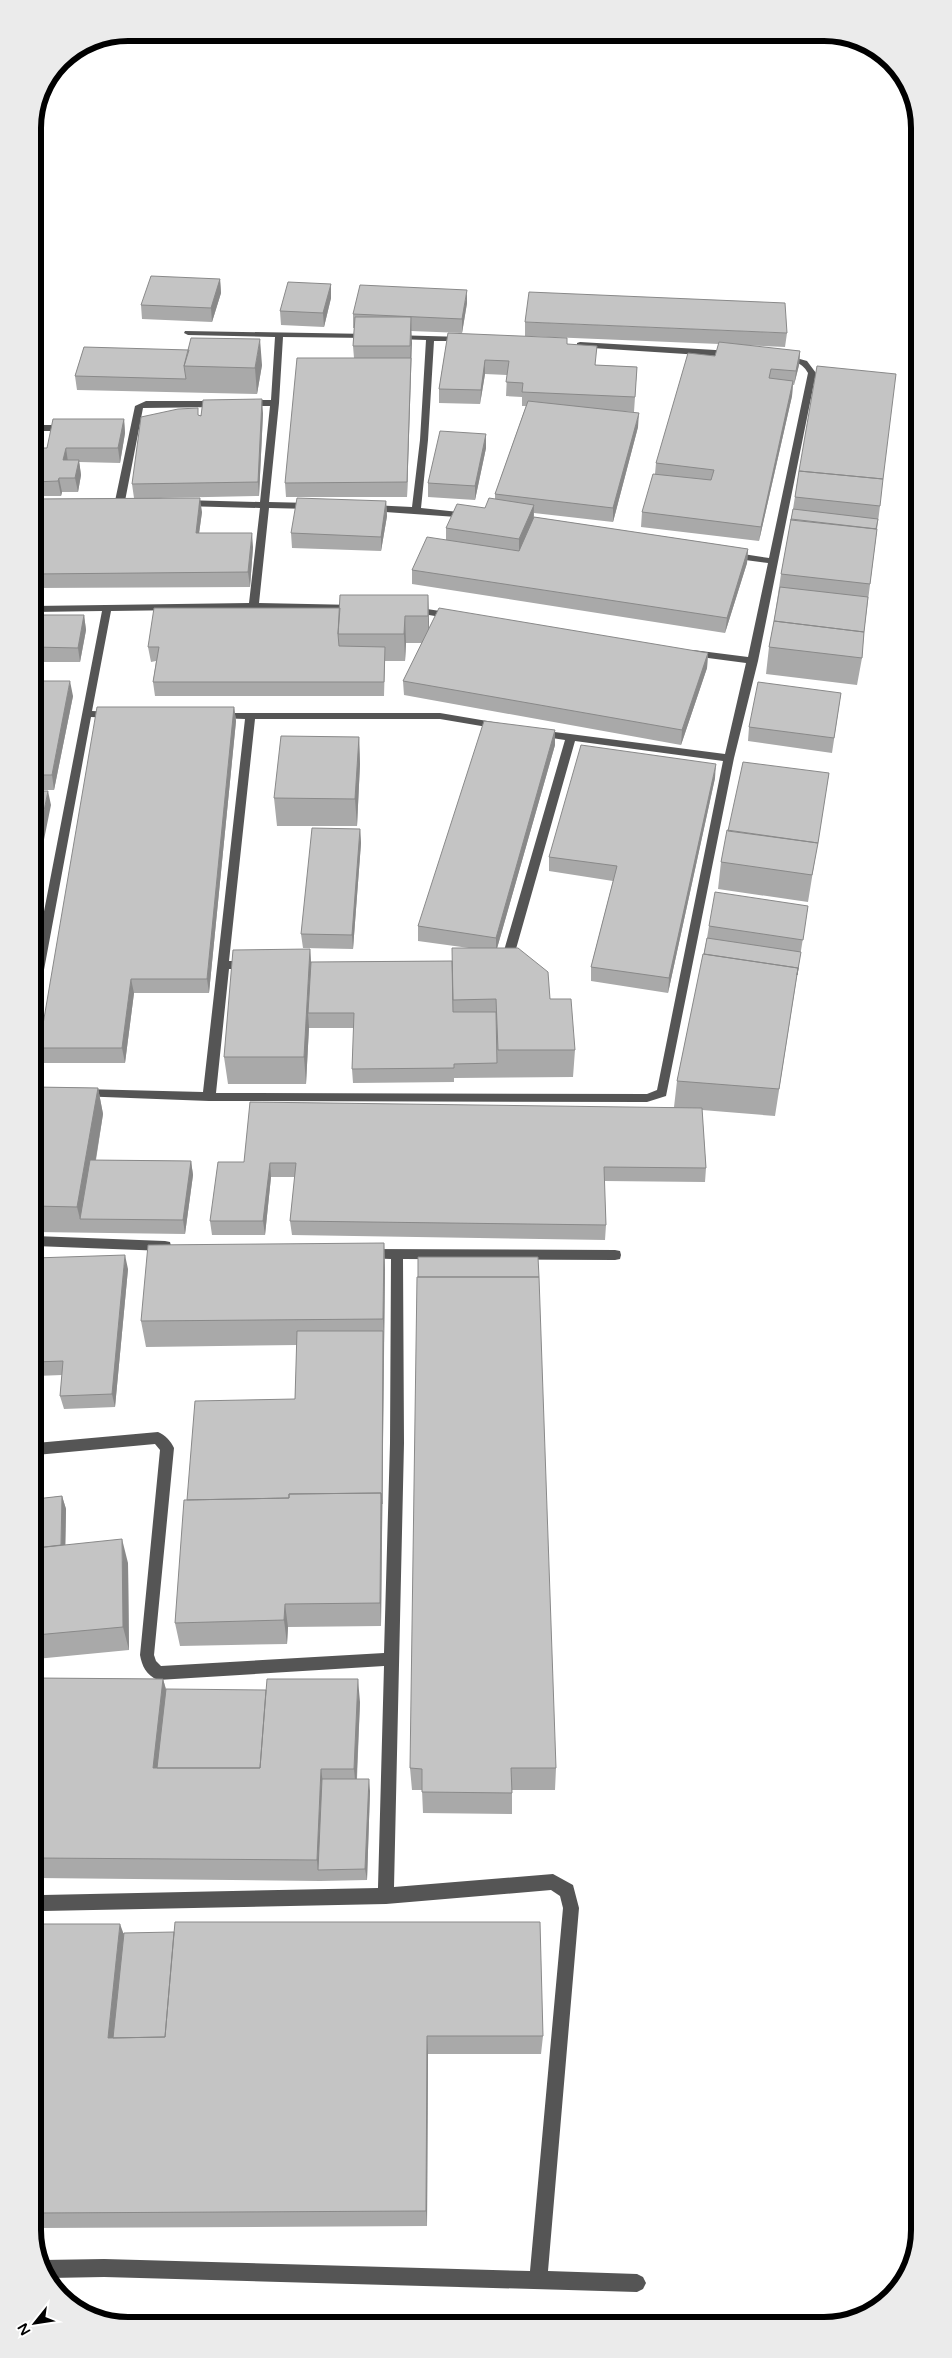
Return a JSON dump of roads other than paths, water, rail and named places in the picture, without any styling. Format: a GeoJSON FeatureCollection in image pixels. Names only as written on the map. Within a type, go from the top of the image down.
{"type":"FeatureCollection","features":[{"type":"Feature","properties":{"kind":"street"},"geometry":{"type":"LineString","coordinates":[[188,333],[470,339]]}},
{"type":"Feature","properties":{"kind":"street"},"geometry":{"type":"LineString","coordinates":[[254,606],[263,504],[276,403],[279,336]]}},
{"type":"Feature","properties":{"kind":"street"},"geometry":{"type":"LineString","coordinates":[[416,510],[424,440],[430,337]]}},
{"type":"Feature","properties":{"kind":"street"},"geometry":{"type":"LineString","coordinates":[[570,345],[739,355]]}},
{"type":"Feature","properties":{"kind":"street"},"geometry":{"type":"LineString","coordinates":[[74,1093],[209,1097],[647,1098],[662,1093],[729,758],[753,661],[771,561],[812,372],[811,368],[801,360],[769,356]]}},
{"type":"Feature","properties":{"kind":"street"},"geometry":{"type":"LineString","coordinates":[[236,404],[276,403]]}},
{"type":"Feature","properties":{"kind":"street"},"geometry":{"type":"LineString","coordinates":[[119,501],[131,427],[137,409],[142,405],[226,404]]}},
{"type":"Feature","properties":{"kind":"street"},"geometry":{"type":"LineString","coordinates":[[41,428],[80,427]]}},
{"type":"Feature","properties":{"kind":"street"},"geometry":{"type":"LineString","coordinates":[[171,503],[320,506]]}},
{"type":"Feature","properties":{"kind":"street"},"geometry":{"type":"LineString","coordinates":[[359,508],[416,510],[479,518]]}},
{"type":"Feature","properties":{"kind":"street"},"geometry":{"type":"LineString","coordinates":[[723,554],[771,561]]}},
{"type":"Feature","properties":{"kind":"street"},"geometry":{"type":"LineString","coordinates":[[41,609],[254,606],[366,608]]}},
{"type":"Feature","properties":{"kind":"street"},"geometry":{"type":"LineString","coordinates":[[41,955],[107,608]]}},
{"type":"Feature","properties":{"kind":"street"},"geometry":{"type":"LineString","coordinates":[[404,608],[461,618]]}},
{"type":"Feature","properties":{"kind":"street"},"geometry":{"type":"LineString","coordinates":[[678,651],[753,661]]}},
{"type":"Feature","properties":{"kind":"street"},"geometry":{"type":"LineString","coordinates":[[87,714],[126,715]]}},
{"type":"Feature","properties":{"kind":"street"},"geometry":{"type":"LineString","coordinates":[[212,716],[440,716],[505,727]]}},
{"type":"Feature","properties":{"kind":"street"},"geometry":{"type":"LineString","coordinates":[[209,1097],[250,716]]}},
{"type":"Feature","properties":{"kind":"street"},"geometry":{"type":"LineString","coordinates":[[534,732],[729,758]]}},
{"type":"Feature","properties":{"kind":"street"},"geometry":{"type":"LineString","coordinates":[[492,964],[500,963],[508,956],[571,738]]}},
{"type":"Feature","properties":{"kind":"street"},"geometry":{"type":"LineString","coordinates":[[223,965],[263,965]]}},
{"type":"Feature","properties":{"kind":"street"},"geometry":{"type":"LineString","coordinates":[[41,1241],[182,1247]]}},
{"type":"Feature","properties":{"kind":"street"},"geometry":{"type":"LineString","coordinates":[[358,1254],[397,1256],[615,1255]]}},
{"type":"Feature","properties":{"kind":"street"},"geometry":{"type":"LineString","coordinates":[[386,1896],[390,1658],[397,1452],[397,1256]]}},
{"type":"Feature","properties":{"kind":"street"},"geometry":{"type":"LineString","coordinates":[[41,1449],[158,1438],[167,1448],[147,1654],[149,1664],[158,1673],[390,1658]]}},
{"type":"Feature","properties":{"kind":"street"},"geometry":{"type":"LineString","coordinates":[[42,1903],[386,1896],[553,1882],[567,1891],[571,1908],[538,2279]]}},
{"type":"Feature","properties":{"kind":"street"},"geometry":{"type":"LineString","coordinates":[[51,2269],[104,2268],[637,2283]]}}]}
